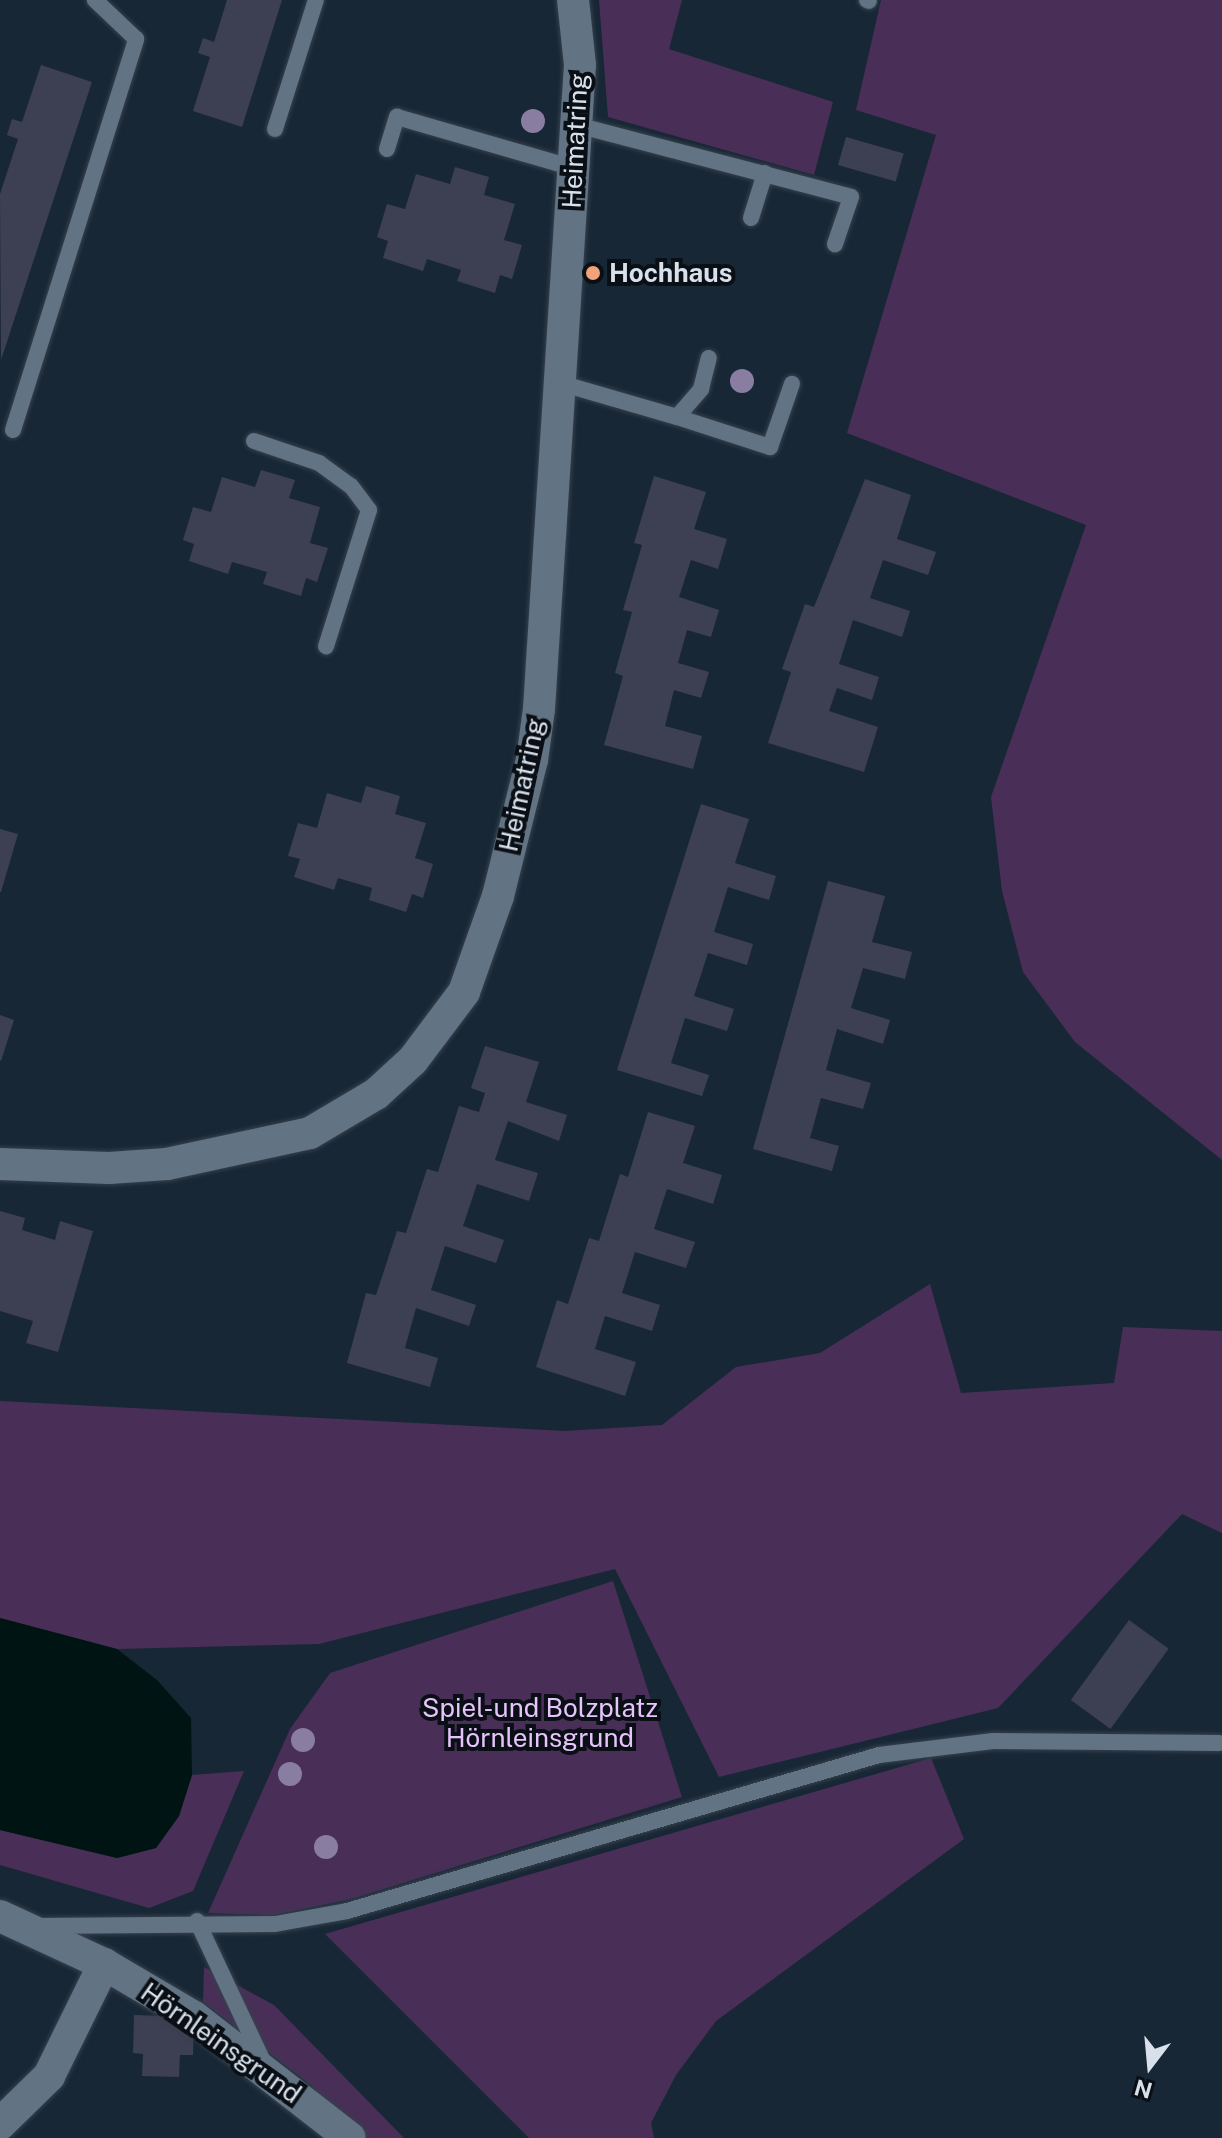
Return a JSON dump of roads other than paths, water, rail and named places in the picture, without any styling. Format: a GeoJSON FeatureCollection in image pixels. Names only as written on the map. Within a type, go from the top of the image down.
{"type":"FeatureCollection","features":[{"type":"Feature","properties":{"kind":"street","name":"Heimatring"},"geometry":{"type":"LineString","coordinates":[[0,1164],[109,1168],[167,1164],[310,1133],[376,1094],[413,1060],[464,992],[498,896],[532,760],[577,125],[580,65],[573,0]]}},
{"type":"Feature","properties":{"kind":"street","name":"Hörnleinsgrund"},"geometry":{"type":"LineString","coordinates":[[14,1921],[104,1964],[194,2017],[267,2070],[350,2138]]}},
{"type":"Feature","properties":{"kind":"street"},"geometry":{"type":"LineString","coordinates":[[0,2124],[49,2076],[104,1964]]}},
{"type":"Feature","properties":{"kind":"lane"},"geometry":{"type":"LineString","coordinates":[[13,430],[136,39],[95,0]]}},
{"type":"Feature","properties":{"kind":"lane"},"geometry":{"type":"LineString","coordinates":[[275,129],[316,0]]}},
{"type":"Feature","properties":{"kind":"lane"},"geometry":{"type":"LineString","coordinates":[[387,149],[397,117],[574,168]]}},
{"type":"Feature","properties":{"kind":"lane"},"geometry":{"type":"LineString","coordinates":[[577,125],[851,197],[835,244]]}},
{"type":"Feature","properties":{"kind":"lane"},"geometry":{"type":"LineString","coordinates":[[751,218],[765,173]]}},
{"type":"Feature","properties":{"kind":"lane"},"geometry":{"type":"LineString","coordinates":[[677,417],[701,389],[709,358]]}},
{"type":"Feature","properties":{"kind":"lane"},"geometry":{"type":"LineString","coordinates":[[560,383],[770,447],[792,384]]}},
{"type":"Feature","properties":{"kind":"lane"},"geometry":{"type":"LineString","coordinates":[[254,441],[319,463],[351,486],[369,510],[326,646]]}},
{"type":"Feature","properties":{"kind":"lane"},"geometry":{"type":"LineString","coordinates":[[14,1921],[275,1924],[347,1911],[879,1755],[993,1741],[1219,1743]]}},
{"type":"Feature","properties":{"kind":"lane"},"geometry":{"type":"LineString","coordinates":[[197,1921],[267,2070]]}},
{"type":"Feature","properties":{"kind":"place","name":"Hochhaus"},"geometry":{"type":"Point","coordinates":[593,273]}},
{"type":"Feature","properties":{"kind":"park label","name":"Spiel-und Bolzplatz Hörnleinsgrund"},"geometry":{"type":"Point","coordinates":[540,1723]}}]}
